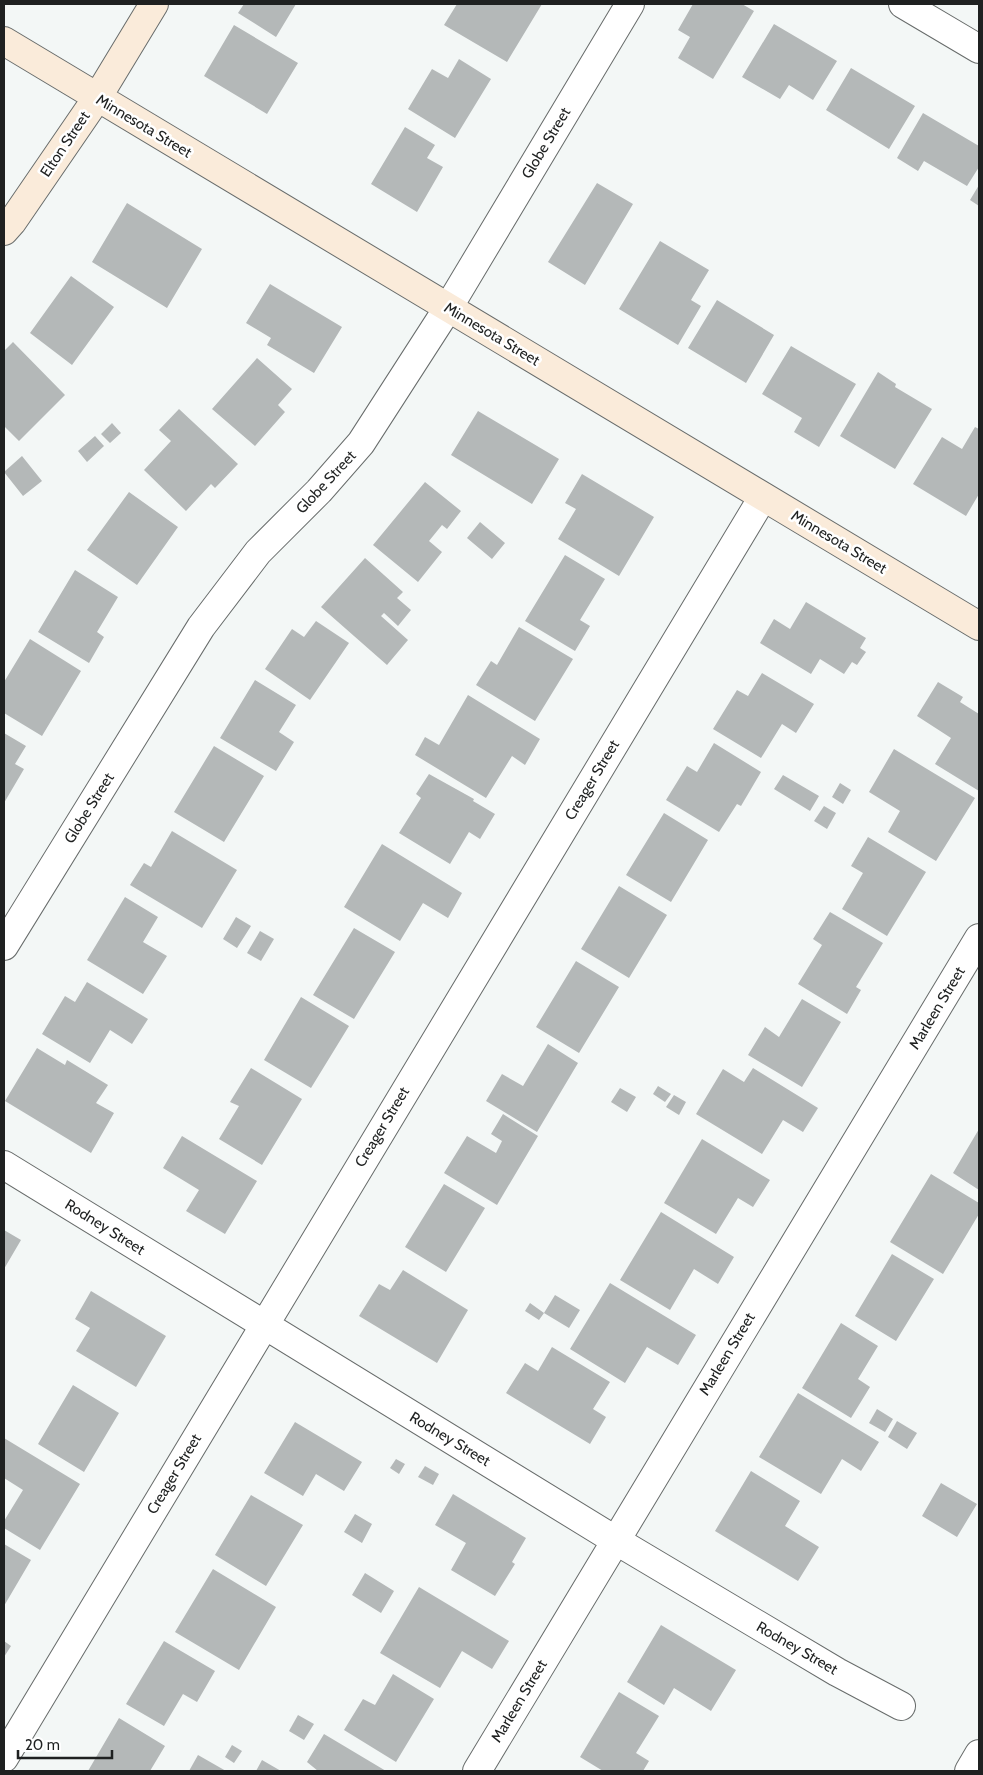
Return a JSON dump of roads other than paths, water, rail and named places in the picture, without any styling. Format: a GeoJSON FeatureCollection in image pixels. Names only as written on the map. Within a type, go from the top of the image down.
{"type":"FeatureCollection","features":[{"type":"Feature","properties":{"kind":"street","name":"Elton Street"},"geometry":{"type":"LineString","coordinates":[[4,231],[97,98],[154,4]]}},
{"type":"Feature","properties":{"kind":"street","name":"Globe Street"},"geometry":{"type":"LineString","coordinates":[[4,946],[201,626],[258,552],[318,491],[361,443],[448,308],[630,4]]}},
{"type":"Feature","properties":{"kind":"street"},"geometry":{"type":"LineString","coordinates":[[903,4],[979,49]]}},
{"type":"Feature","properties":{"kind":"street","name":"Minnesota Street"},"geometry":{"type":"LineString","coordinates":[[4,41],[979,626]]}},
{"type":"Feature","properties":{"kind":"street","name":"Creager Street"},"geometry":{"type":"LineString","coordinates":[[4,1758],[763,497]]}},
{"type":"Feature","properties":{"kind":"street","name":"Marleen Street"},"geometry":{"type":"LineString","coordinates":[[477,1771],[979,938]]}},
{"type":"Feature","properties":{"kind":"street","name":"Rodney Street"},"geometry":{"type":"LineString","coordinates":[[4,1165],[615,1540],[829,1666],[901,1706]]}},
{"type":"Feature","properties":{"kind":"street"},"geometry":{"type":"LineString","coordinates":[[969,1771],[979,1754]]}}]}
